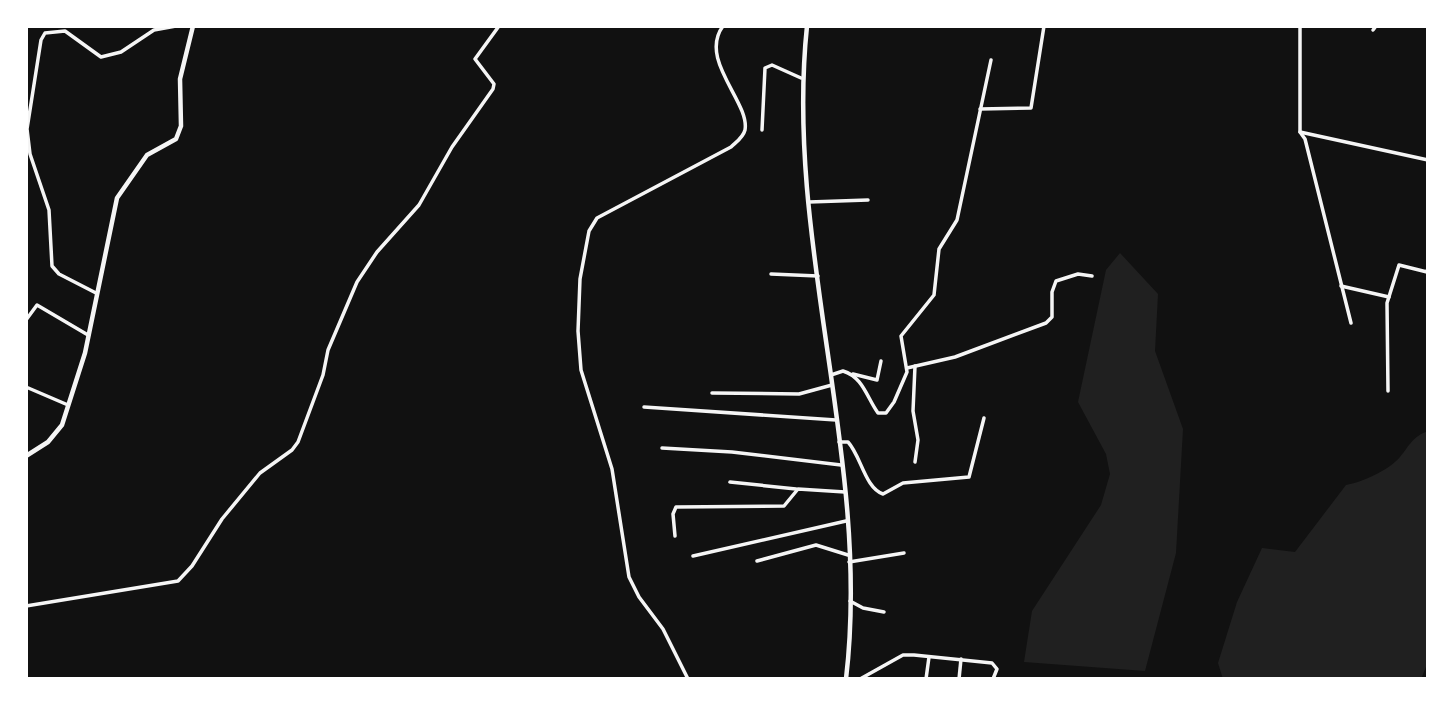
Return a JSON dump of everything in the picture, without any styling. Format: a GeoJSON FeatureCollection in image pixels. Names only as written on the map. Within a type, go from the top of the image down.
{"type":"FeatureCollection","features":[{"type":"Feature","properties":{"kind":"main road"},"geometry":{"type":"LineString","coordinates":[[26,456],[59,431],[88,335],[117,198],[146,155],[168,146],[176,139],[181,126],[180,79],[192,26]]}},
{"type":"Feature","properties":{"kind":"main road"},"geometry":{"type":"LineString","coordinates":[[807,26],[801,78],[808,202],[845,492],[850,601],[846,679]]}},
{"type":"Feature","properties":{"kind":"street"},"geometry":{"type":"LineString","coordinates":[[96,293],[58,274],[52,266],[49,210],[30,154],[27,129],[42,36],[65,31],[100,57],[121,51],[154,30],[176,26]]}},
{"type":"Feature","properties":{"kind":"street"},"geometry":{"type":"LineString","coordinates":[[26,606],[178,581],[222,519],[260,473],[292,450],[303,431],[328,350],[357,282],[377,252],[419,205],[452,147],[493,89],[494,84],[475,59],[499,26]]}},
{"type":"Feature","properties":{"kind":"street"},"geometry":{"type":"LineString","coordinates":[[688,679],[663,629],[639,597],[629,577],[612,469],[582,370],[578,331],[580,279],[589,231],[597,218],[731,147],[742,136],[745,123],[720,66],[716,47],[723,26]]}},
{"type":"Feature","properties":{"kind":"street"},"geometry":{"type":"LineString","coordinates":[[980,109],[1031,108],[1044,26]]}},
{"type":"Feature","properties":{"kind":"street"},"geometry":{"type":"LineString","coordinates":[[1300,26],[1300,132],[1306,139],[1351,323]]}},
{"type":"Feature","properties":{"kind":"street"},"geometry":{"type":"LineString","coordinates":[[848,372],[860,382],[875,409],[882,414],[890,410],[907,368],[901,336],[934,295],[939,249],[957,220],[991,60]]}},
{"type":"Feature","properties":{"kind":"street"},"geometry":{"type":"LineString","coordinates":[[762,130],[765,68],[772,65],[801,78]]}},
{"type":"Feature","properties":{"kind":"street"},"geometry":{"type":"LineString","coordinates":[[1300,132],[1428,160]]}},
{"type":"Feature","properties":{"kind":"street"},"geometry":{"type":"LineString","coordinates":[[808,202],[868,200]]}},
{"type":"Feature","properties":{"kind":"street"},"geometry":{"type":"LineString","coordinates":[[1388,391],[1389,297],[1399,265],[1427,272],[1428,268]]}},
{"type":"Feature","properties":{"kind":"street"},"geometry":{"type":"LineString","coordinates":[[771,274],[818,276]]}},
{"type":"Feature","properties":{"kind":"street"},"geometry":{"type":"LineString","coordinates":[[907,368],[955,357],[1046,323],[1052,317],[1052,292],[1059,278],[1092,276]]}},
{"type":"Feature","properties":{"kind":"street"},"geometry":{"type":"LineString","coordinates":[[1341,286],[1389,297]]}},
{"type":"Feature","properties":{"kind":"street"},"geometry":{"type":"LineString","coordinates":[[26,320],[37,305],[88,335]]}},
{"type":"Feature","properties":{"kind":"street"},"geometry":{"type":"LineString","coordinates":[[831,375],[848,372],[877,380],[881,361]]}},
{"type":"Feature","properties":{"kind":"street"},"geometry":{"type":"LineString","coordinates":[[915,366],[913,411],[918,440],[915,462]]}},
{"type":"Feature","properties":{"kind":"street"},"geometry":{"type":"LineString","coordinates":[[712,393],[799,394],[832,385]]}},
{"type":"Feature","properties":{"kind":"street"},"geometry":{"type":"LineString","coordinates":[[26,387],[68,405]]}},
{"type":"Feature","properties":{"kind":"street"},"geometry":{"type":"LineString","coordinates":[[644,407],[836,420]]}},
{"type":"Feature","properties":{"kind":"street"},"geometry":{"type":"LineString","coordinates":[[839,442],[848,442],[854,448],[872,488],[883,494],[904,483],[969,477],[972,474],[984,418]]}},
{"type":"Feature","properties":{"kind":"street"},"geometry":{"type":"LineString","coordinates":[[662,448],[732,452],[841,465]]}},
{"type":"Feature","properties":{"kind":"street"},"geometry":{"type":"LineString","coordinates":[[730,482],[845,492]]}},
{"type":"Feature","properties":{"kind":"street"},"geometry":{"type":"LineString","coordinates":[[676,536],[673,514],[676,507],[784,506],[799,489]]}},
{"type":"Feature","properties":{"kind":"street"},"geometry":{"type":"LineString","coordinates":[[693,556],[846,521]]}},
{"type":"Feature","properties":{"kind":"street"},"geometry":{"type":"LineString","coordinates":[[757,561],[816,545],[848,555]]}},
{"type":"Feature","properties":{"kind":"street"},"geometry":{"type":"LineString","coordinates":[[849,562],[904,553]]}},
{"type":"Feature","properties":{"kind":"street"},"geometry":{"type":"LineString","coordinates":[[850,601],[863,608],[884,612]]}},
{"type":"Feature","properties":{"kind":"street"},"geometry":{"type":"LineString","coordinates":[[860,679],[903,655],[992,663],[996,669],[993,679]]}},
{"type":"Feature","properties":{"kind":"street"},"geometry":{"type":"LineString","coordinates":[[926,679],[929,656]]}},
{"type":"Feature","properties":{"kind":"street"},"geometry":{"type":"LineString","coordinates":[[959,679],[961,659]]}},
{"type":"Feature","properties":{"kind":"shaded area"},"geometry":{"type":"Polygon","coordinates":[[[1120,253],[1158,294],[1155,351],[1183,429],[1176,553],[1145,671],[1024,662],[1032,611],[1101,505],[1110,474],[1106,454],[1078,402],[1106,270],[1120,253]]]}},
{"type":"Feature","properties":{"kind":"shaded area"},"geometry":{"type":"Polygon","coordinates":[[[1428,431],[1428,662],[1421,679],[1223,679],[1218,663],[1237,602],[1262,548],[1295,552],[1346,485],[1383,471],[1400,457],[1415,439],[1428,431]]]}}]}
